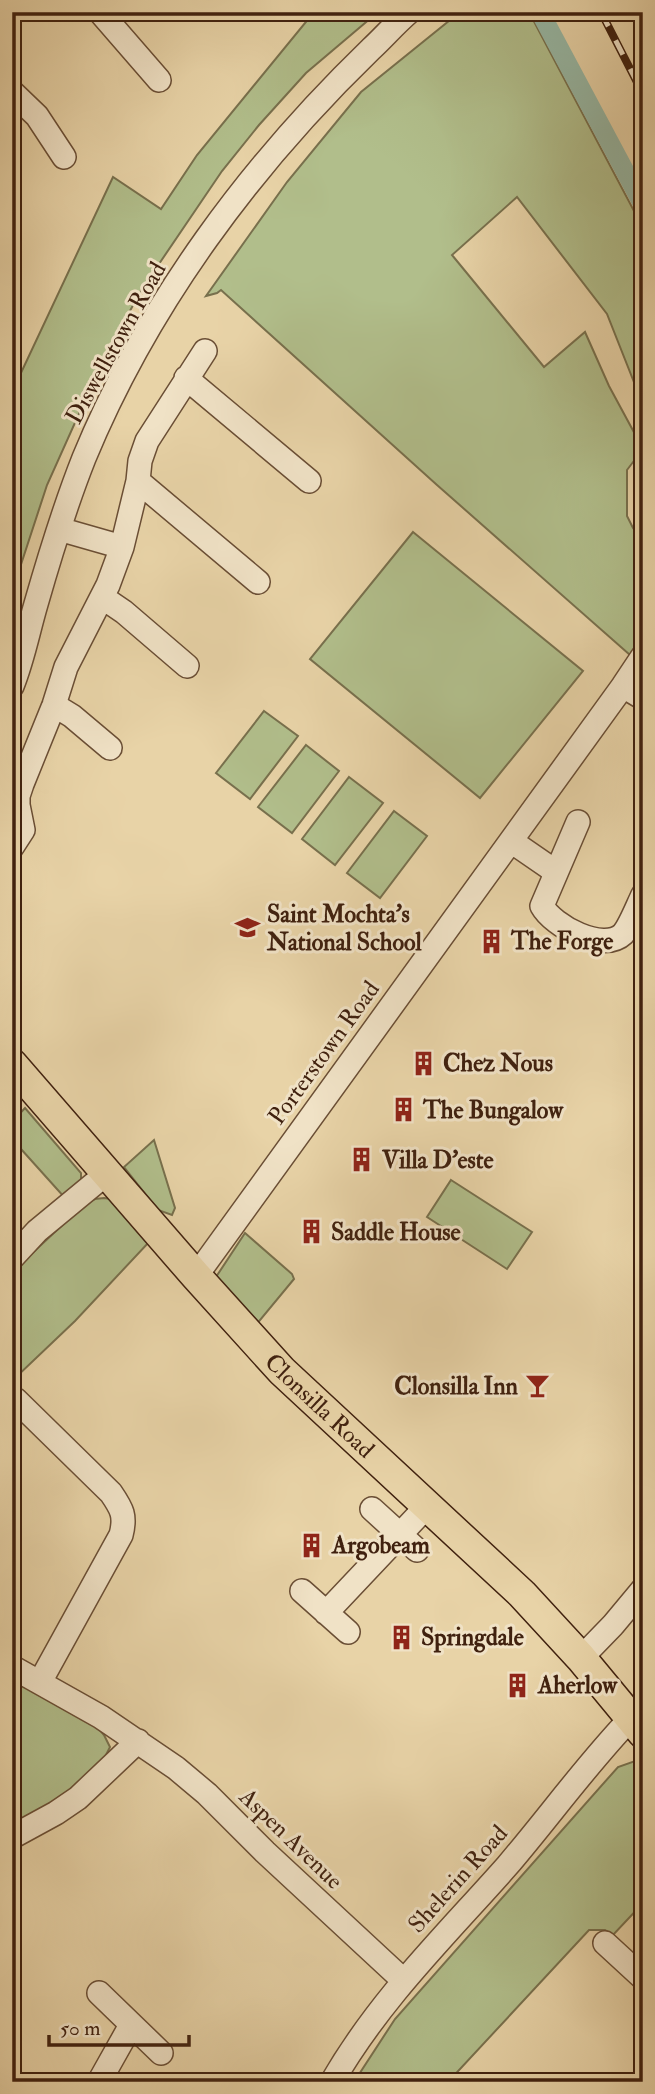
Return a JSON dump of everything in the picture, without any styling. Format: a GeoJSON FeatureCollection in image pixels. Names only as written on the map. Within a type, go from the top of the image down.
{"type":"FeatureCollection","features":[{"type":"Feature","properties":{"kind":"main road","name":"Clonsilla Road"},"geometry":{"type":"LineString","coordinates":[[12,1064],[282,1371],[522,1594],[581,1658],[637,1726]]}},
{"type":"Feature","properties":{"kind":"street"},"geometry":{"type":"LineString","coordinates":[[100,12],[159,80]]}},
{"type":"Feature","properties":{"kind":"street","name":"Diswellstown Road"},"geometry":{"type":"LineString","coordinates":[[12,685],[59,529],[84,459],[148,328],[225,214],[293,129],[409,12]]}},
{"type":"Feature","properties":{"kind":"street"},"geometry":{"type":"LineString","coordinates":[[12,92],[37,116],[64,157]]}},
{"type":"Feature","properties":{"kind":"street"},"geometry":{"type":"LineString","coordinates":[[12,847],[23,831],[18,796],[66,667],[102,597],[122,547],[138,481],[140,461],[147,441],[205,351]]}},
{"type":"Feature","properties":{"kind":"street"},"geometry":{"type":"LineString","coordinates":[[186,378],[310,481]]}},
{"type":"Feature","properties":{"kind":"street"},"geometry":{"type":"LineString","coordinates":[[138,481],[258,582]]}},
{"type":"Feature","properties":{"kind":"street"},"geometry":{"type":"LineString","coordinates":[[59,529],[122,547]]}},
{"type":"Feature","properties":{"kind":"street"},"geometry":{"type":"LineString","coordinates":[[102,597],[124,612],[187,666]]}},
{"type":"Feature","properties":{"kind":"street","name":"Porterstown Road"},"geometry":{"type":"LineString","coordinates":[[196,1276],[511,841],[633,692],[643,656]]}},
{"type":"Feature","properties":{"kind":"street"},"geometry":{"type":"LineString","coordinates":[[54,705],[72,716],[110,748]]}},
{"type":"Feature","properties":{"kind":"street"},"geometry":{"type":"LineString","coordinates":[[578,822],[542,906],[547,915],[566,929],[600,941],[613,940],[623,934],[643,895]]}},
{"type":"Feature","properties":{"kind":"street"},"geometry":{"type":"LineString","coordinates":[[511,841],[556,872]]}},
{"type":"Feature","properties":{"kind":"street"},"geometry":{"type":"LineString","coordinates":[[12,1258],[37,1231],[106,1174]]}},
{"type":"Feature","properties":{"kind":"street"},"geometry":{"type":"LineString","coordinates":[[16,1400],[111,1493],[121,1508],[124,1524],[121,1535],[40,1682]]}},
{"type":"Feature","properties":{"kind":"street"},"geometry":{"type":"LineString","coordinates":[[326,1613],[408,1542],[428,1505]]}},
{"type":"Feature","properties":{"kind":"street"},"geometry":{"type":"LineString","coordinates":[[372,1509],[408,1542]]}},
{"type":"Feature","properties":{"kind":"street"},"geometry":{"type":"LineString","coordinates":[[581,1658],[643,1590]]}},
{"type":"Feature","properties":{"kind":"street"},"geometry":{"type":"LineString","coordinates":[[302,1591],[348,1632]]}},
{"type":"Feature","properties":{"kind":"street","name":"Aspen Avenue"},"geometry":{"type":"LineString","coordinates":[[12,1667],[102,1717],[176,1768],[207,1794],[265,1852],[403,1980]]}},
{"type":"Feature","properties":{"kind":"street","name":"Shelerin Road"},"geometry":{"type":"LineString","coordinates":[[332,2082],[403,1980],[508,1864],[601,1749],[637,1726]]}},
{"type":"Feature","properties":{"kind":"street"},"geometry":{"type":"LineString","coordinates":[[12,1837],[78,1798],[138,1741]]}},
{"type":"Feature","properties":{"kind":"street"},"geometry":{"type":"LineString","coordinates":[[606,1943],[643,1978]]}},
{"type":"Feature","properties":{"kind":"street"},"geometry":{"type":"LineString","coordinates":[[99,1993],[160,2053]]}},
{"type":"Feature","properties":{"kind":"street"},"geometry":{"type":"LineString","coordinates":[[99,2082],[131,2025]]}},
{"type":"Feature","properties":{"kind":"green space"},"geometry":{"type":"Polygon","coordinates":[[[314,12],[378,12],[306,73],[259,125],[222,171],[142,289],[104,358],[47,485],[12,592],[12,392],[113,177],[161,209],[197,155],[314,12]]]}},
{"type":"Feature","properties":{"kind":"green space"},"geometry":{"type":"Polygon","coordinates":[[[460,12],[529,12],[643,228],[643,405],[607,314],[517,197],[452,255],[544,367],[585,332],[609,386],[643,449],[627,470],[627,516],[643,540],[643,635],[630,655],[221,290],[206,296],[287,182],[361,92],[460,12]]]}},
{"type":"Feature","properties":{"kind":"green space"},"geometry":{"type":"Polygon","coordinates":[[[413,532],[583,671],[480,798],[310,659],[413,532]]]}},
{"type":"Feature","properties":{"kind":"green space"},"geometry":{"type":"Polygon","coordinates":[[[264,711],[298,736],[250,799],[216,773],[264,711]]]}},
{"type":"Feature","properties":{"kind":"green space"},"geometry":{"type":"Polygon","coordinates":[[[306,745],[339,771],[292,833],[258,807],[306,745]]]}},
{"type":"Feature","properties":{"kind":"green space"},"geometry":{"type":"Polygon","coordinates":[[[349,777],[383,803],[335,865],[302,839],[349,777]]]}},
{"type":"Feature","properties":{"kind":"green space"},"geometry":{"type":"Polygon","coordinates":[[[394,811],[427,836],[380,898],[347,873],[394,811]]]}},
{"type":"Feature","properties":{"kind":"green space"},"geometry":{"type":"Polygon","coordinates":[[[25,1108],[81,1173],[81,1180],[65,1198],[12,1139],[12,1122],[25,1108]]]}},
{"type":"Feature","properties":{"kind":"green space"},"geometry":{"type":"Polygon","coordinates":[[[154,1140],[175,1208],[172,1215],[158,1210],[124,1167],[154,1140]]]}},
{"type":"Feature","properties":{"kind":"green space"},"geometry":{"type":"Polygon","coordinates":[[[451,1180],[532,1232],[507,1269],[427,1217],[451,1180]]]}},
{"type":"Feature","properties":{"kind":"green space"},"geometry":{"type":"Polygon","coordinates":[[[104,1198],[111,1199],[150,1241],[75,1321],[12,1381],[12,1272],[85,1204],[104,1198]]]}},
{"type":"Feature","properties":{"kind":"green space"},"geometry":{"type":"Polygon","coordinates":[[[245,1233],[292,1274],[294,1279],[256,1325],[216,1277],[245,1233]]]}},
{"type":"Feature","properties":{"kind":"green space"},"geometry":{"type":"Polygon","coordinates":[[[12,1678],[95,1724],[110,1747],[104,1759],[84,1783],[12,1828],[12,1678]]]}},
{"type":"Feature","properties":{"kind":"green space"},"geometry":{"type":"Polygon","coordinates":[[[635,1761],[643,1767],[643,1903],[613,1935],[605,1930],[589,1930],[448,2082],[354,2082],[395,2019],[618,1767],[635,1761]]]}},
{"type":"Feature","properties":{"kind":"waterway"},"geometry":{"type":"LineString","coordinates":[[540,12],[643,205]]}},
{"type":"Feature","properties":{"kind":"railway"},"geometry":{"type":"LineString","coordinates":[[601,12],[643,94]]}},
{"type":"Feature","properties":{"kind":"place","name":"Saint Mochta's National School"},"geometry":{"type":"Point","coordinates":[247,928]}},
{"type":"Feature","properties":{"kind":"place","name":"The Forge"},"geometry":{"type":"Point","coordinates":[491,941]}},
{"type":"Feature","properties":{"kind":"place","name":"Chez Nous"},"geometry":{"type":"Point","coordinates":[423,1063]}},
{"type":"Feature","properties":{"kind":"place","name":"The Bungalow"},"geometry":{"type":"Point","coordinates":[403,1110]}},
{"type":"Feature","properties":{"kind":"place","name":"Villa D'este"},"geometry":{"type":"Point","coordinates":[362,1160]}},
{"type":"Feature","properties":{"kind":"place","name":"Saddle House"},"geometry":{"type":"Point","coordinates":[311,1232]}},
{"type":"Feature","properties":{"kind":"place","name":"Clonsilla Inn"},"geometry":{"type":"Point","coordinates":[538,1386]}},
{"type":"Feature","properties":{"kind":"place","name":"Argobeam"},"geometry":{"type":"Point","coordinates":[312,1545]}},
{"type":"Feature","properties":{"kind":"place","name":"Springdale"},"geometry":{"type":"Point","coordinates":[401,1637]}},
{"type":"Feature","properties":{"kind":"place","name":"Aherlow"},"geometry":{"type":"Point","coordinates":[518,1685]}}]}
